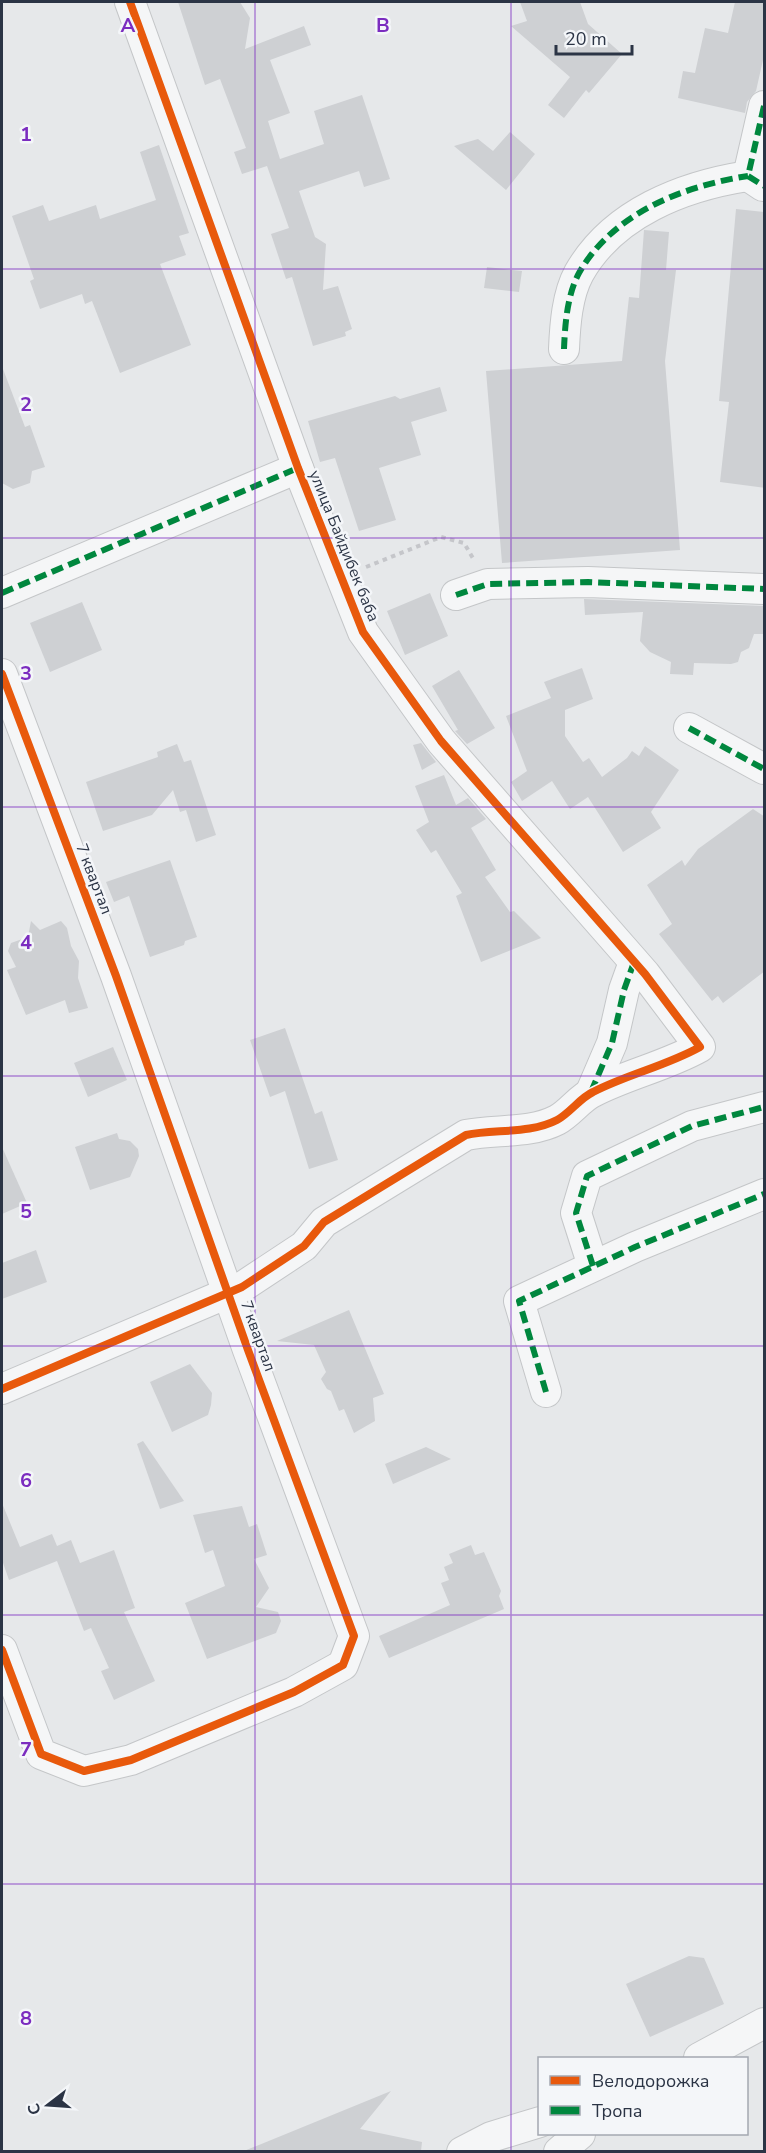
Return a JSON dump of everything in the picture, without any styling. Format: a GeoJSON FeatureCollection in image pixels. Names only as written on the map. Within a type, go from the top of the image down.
{"type":"FeatureCollection","features":[{"type":"Feature","properties":{"kind":"street","name":"улица Байдибек баба"},"geometry":{"type":"LineString","coordinates":[[130,2],[298,468],[363,632],[441,741],[634,962],[700,1047],[681,1058],[591,1092]]}},
{"type":"Feature","properties":{"kind":"street"},"geometry":{"type":"LineString","coordinates":[[564,349],[566,318],[578,274],[602,242],[639,211],[684,192],[756,181],[765,106]]}},
{"type":"Feature","properties":{"kind":"street"},"geometry":{"type":"LineString","coordinates":[[2,593],[298,468]]}},
{"type":"Feature","properties":{"kind":"street"},"geometry":{"type":"LineString","coordinates":[[456,595],[488,584],[588,582],[765,589]]}},
{"type":"Feature","properties":{"kind":"street","name":"7 квартал"},"geometry":{"type":"LineString","coordinates":[[2,674],[116,976],[228,1292],[354,1636],[344,1665],[294,1692],[131,1760],[84,1771],[41,1754],[2,1650]]}},
{"type":"Feature","properties":{"kind":"street"},"geometry":{"type":"LineString","coordinates":[[689,728],[765,769]]}},
{"type":"Feature","properties":{"kind":"street"},"geometry":{"type":"LineString","coordinates":[[2,1389],[242,1287],[304,1246],[324,1222],[466,1136],[488,1130],[518,1131],[556,1120],[591,1092],[612,1043],[624,990],[634,962]]}},
{"type":"Feature","properties":{"kind":"street"},"geometry":{"type":"LineString","coordinates":[[593,1266],[576,1213],[586,1176],[692,1126],[765,1107]]}},
{"type":"Feature","properties":{"kind":"street"},"geometry":{"type":"LineString","coordinates":[[546,1392],[519,1301],[593,1266],[765,1194]]}},
{"type":"Feature","properties":{"kind":"street"},"geometry":{"type":"LineString","coordinates":[[701,2057],[765,2023]]}},
{"type":"Feature","properties":{"kind":"street"},"geometry":{"type":"LineString","coordinates":[[462,2151],[491,2137],[538,2127]]}},
{"type":"Feature","properties":{"kind":"street"},"geometry":{"type":"LineString","coordinates":[[545,2135],[549,2151]]}},
{"type":"Feature","properties":{"kind":"street"},"geometry":{"type":"LineString","coordinates":[[559,2151],[578,2135]]}},
{"type":"Feature","properties":{"kind":"path"},"geometry":{"type":"LineString","coordinates":[[341,577],[441,537],[464,543],[488,584]]}},
{"type":"Feature","properties":{"kind":"building"},"geometry":{"type":"Polygon","coordinates":[[[178,2],[240,2],[250,18],[245,49],[304,26],[311,45],[270,60],[290,113],[268,121],[280,159],[324,144],[314,111],[362,95],[390,179],[364,187],[359,171],[299,191],[315,237],[326,244],[323,290],[338,286],[352,329],[345,332],[346,336],[313,346],[292,277],[286,279],[271,234],[289,228],[267,166],[242,174],[234,152],[246,148],[220,79],[205,85],[178,2]]]}},
{"type":"Feature","properties":{"kind":"building"},"geometry":{"type":"Polygon","coordinates":[[[520,2],[580,2],[588,24],[622,54],[589,93],[586,90],[564,118],[548,105],[570,77],[511,26],[527,21],[520,2]]]}},
{"type":"Feature","properties":{"kind":"building"},"geometry":{"type":"Polygon","coordinates":[[[735,2],[765,2],[765,51],[756,91],[747,102],[745,113],[678,98],[683,71],[695,73],[705,28],[728,33],[735,2]]]}},
{"type":"Feature","properties":{"kind":"building"},"geometry":{"type":"Polygon","coordinates":[[[510,132],[535,154],[506,190],[454,146],[478,139],[493,151],[510,132]]]}},
{"type":"Feature","properties":{"kind":"building"},"geometry":{"type":"Polygon","coordinates":[[[159,145],[189,233],[179,236],[186,255],[160,264],[191,345],[120,373],[92,301],[85,304],[82,294],[40,309],[30,281],[34,279],[12,216],[43,205],[49,221],[96,205],[100,219],[156,200],[140,152],[159,145]]]}},
{"type":"Feature","properties":{"kind":"building"},"geometry":{"type":"Polygon","coordinates":[[[736,209],[765,212],[765,488],[720,482],[729,402],[719,401],[736,209]]]}},
{"type":"Feature","properties":{"kind":"building"},"geometry":{"type":"Polygon","coordinates":[[[644,230],[669,232],[666,270],[676,270],[665,361],[680,550],[502,563],[486,371],[622,361],[629,297],[639,298],[644,230]]]}},
{"type":"Feature","properties":{"kind":"building"},"geometry":{"type":"Polygon","coordinates":[[[487,267],[522,271],[519,292],[484,288],[487,267]]]}},
{"type":"Feature","properties":{"kind":"building"},"geometry":{"type":"Polygon","coordinates":[[[3,369],[25,427],[30,425],[45,467],[32,471],[30,483],[13,489],[2,483],[3,369]]]}},
{"type":"Feature","properties":{"kind":"building"},"geometry":{"type":"Polygon","coordinates":[[[440,387],[447,411],[411,422],[421,455],[379,468],[396,520],[359,531],[335,458],[320,462],[308,421],[395,396],[400,399],[440,387]]]}},
{"type":"Feature","properties":{"kind":"building"},"geometry":{"type":"Polygon","coordinates":[[[430,593],[448,636],[405,655],[387,611],[430,593]]]}},
{"type":"Feature","properties":{"kind":"building"},"geometry":{"type":"Polygon","coordinates":[[[584,599],[765,606],[765,634],[754,634],[749,648],[741,652],[738,662],[731,664],[694,663],[693,675],[670,674],[671,662],[650,652],[640,641],[643,612],[585,615],[584,599]]]}},
{"type":"Feature","properties":{"kind":"building"},"geometry":{"type":"Polygon","coordinates":[[[82,602],[102,650],[50,672],[30,623],[82,602]]]}},
{"type":"Feature","properties":{"kind":"building"},"geometry":{"type":"Polygon","coordinates":[[[582,668],[593,699],[565,710],[565,736],[583,762],[589,758],[602,777],[627,758],[632,751],[639,756],[645,746],[679,770],[651,812],[661,828],[623,852],[588,797],[570,809],[552,781],[522,801],[511,782],[527,771],[506,716],[551,698],[544,682],[582,668]]]}},
{"type":"Feature","properties":{"kind":"building"},"geometry":{"type":"Polygon","coordinates":[[[459,670],[495,728],[467,744],[455,731],[458,730],[432,686],[459,670]]]}},
{"type":"Feature","properties":{"kind":"building"},"geometry":{"type":"Polygon","coordinates":[[[421,743],[436,762],[422,770],[413,745],[421,743]]]}},
{"type":"Feature","properties":{"kind":"building"},"geometry":{"type":"Polygon","coordinates":[[[177,744],[184,762],[191,760],[216,835],[196,842],[186,810],[180,812],[173,790],[152,815],[103,831],[86,782],[158,757],[157,752],[177,744]]]}},
{"type":"Feature","properties":{"kind":"building"},"geometry":{"type":"Polygon","coordinates":[[[444,775],[456,805],[468,798],[486,819],[471,828],[496,870],[485,877],[510,912],[514,911],[541,938],[481,962],[456,896],[462,893],[436,850],[431,853],[416,830],[429,822],[415,786],[444,775]]]}},
{"type":"Feature","properties":{"kind":"building"},"geometry":{"type":"Polygon","coordinates":[[[753,809],[765,817],[765,971],[723,1003],[718,996],[712,1001],[659,934],[672,924],[647,885],[682,860],[685,866],[698,849],[753,809]]]}},
{"type":"Feature","properties":{"kind":"building"},"geometry":{"type":"Polygon","coordinates":[[[170,860],[197,937],[185,941],[184,945],[150,957],[129,896],[114,902],[106,882],[170,860]]]}},
{"type":"Feature","properties":{"kind":"building"},"geometry":{"type":"Polygon","coordinates":[[[31,921],[40,930],[61,921],[67,928],[71,946],[79,961],[78,978],[88,1008],[69,1013],[65,1000],[26,1015],[7,970],[16,967],[8,951],[11,943],[28,937],[31,921]]]}},
{"type":"Feature","properties":{"kind":"building"},"geometry":{"type":"Polygon","coordinates":[[[285,1028],[315,1114],[322,1111],[338,1160],[309,1169],[285,1091],[270,1097],[250,1040],[285,1028]]]}},
{"type":"Feature","properties":{"kind":"building"},"geometry":{"type":"Polygon","coordinates":[[[113,1047],[127,1080],[88,1097],[74,1063],[113,1047]]]}},
{"type":"Feature","properties":{"kind":"building"},"geometry":{"type":"Polygon","coordinates":[[[117,1133],[119,1139],[130,1141],[138,1149],[139,1156],[130,1177],[90,1190],[75,1147],[117,1133]]]}},
{"type":"Feature","properties":{"kind":"building"},"geometry":{"type":"Polygon","coordinates":[[[2,1147],[27,1203],[2,1214],[2,1147]]]}},
{"type":"Feature","properties":{"kind":"building"},"geometry":{"type":"Polygon","coordinates":[[[36,1250],[47,1282],[2,1299],[2,1263],[36,1250]]]}},
{"type":"Feature","properties":{"kind":"building"},"geometry":{"type":"Polygon","coordinates":[[[349,1310],[384,1394],[373,1398],[375,1421],[354,1433],[344,1409],[339,1411],[331,1391],[321,1379],[326,1372],[314,1345],[277,1341],[349,1310]]]}},
{"type":"Feature","properties":{"kind":"building"},"geometry":{"type":"Polygon","coordinates":[[[190,1364],[212,1393],[211,1405],[208,1415],[172,1432],[150,1382],[190,1364]]]}},
{"type":"Feature","properties":{"kind":"building"},"geometry":{"type":"Polygon","coordinates":[[[143,1441],[184,1501],[160,1509],[137,1444],[143,1441]]]}},
{"type":"Feature","properties":{"kind":"building"},"geometry":{"type":"Polygon","coordinates":[[[426,1447],[451,1459],[393,1484],[385,1464],[426,1447]]]}},
{"type":"Feature","properties":{"kind":"building"},"geometry":{"type":"Polygon","coordinates":[[[2,1503],[20,1547],[52,1534],[57,1546],[71,1540],[80,1563],[114,1550],[135,1608],[124,1612],[155,1681],[114,1700],[101,1671],[109,1668],[91,1628],[84,1631],[57,1561],[9,1580],[2,1560],[2,1503]]]}},
{"type":"Feature","properties":{"kind":"building"},"geometry":{"type":"Polygon","coordinates":[[[242,1506],[249,1527],[257,1524],[267,1555],[254,1559],[269,1588],[256,1607],[278,1612],[281,1621],[276,1633],[207,1659],[185,1603],[225,1586],[213,1550],[205,1553],[193,1515],[242,1506]]]}},
{"type":"Feature","properties":{"kind":"building"},"geometry":{"type":"Polygon","coordinates":[[[471,1545],[475,1555],[484,1552],[501,1591],[499,1596],[504,1609],[389,1658],[379,1636],[450,1605],[441,1583],[449,1580],[444,1567],[453,1563],[449,1554],[471,1545]]]}},
{"type":"Feature","properties":{"kind":"building"},"geometry":{"type":"Polygon","coordinates":[[[689,1956],[704,1958],[724,2004],[650,2037],[626,1984],[689,1956]]]}},
{"type":"Feature","properties":{"kind":"building"},"geometry":{"type":"Polygon","coordinates":[[[391,2091],[360,2129],[422,2142],[421,2151],[244,2151],[391,2091]]]}},
{"type":"Feature","properties":{"kind":"marked path"},"geometry":{"type":"LineString","coordinates":[[764,106],[748,176],[764,186]]}},
{"type":"Feature","properties":{"kind":"marked path"},"geometry":{"type":"LineString","coordinates":[[564,349],[567,310],[575,282],[593,252],[611,234],[630,219],[675,195],[748,176]]}},
{"type":"Feature","properties":{"kind":"marked path"},"geometry":{"type":"LineString","coordinates":[[2,593],[298,468]]}},
{"type":"Feature","properties":{"kind":"marked path"},"geometry":{"type":"LineString","coordinates":[[456,595],[488,584],[588,582],[764,589]]}},
{"type":"Feature","properties":{"kind":"marked path"},"geometry":{"type":"LineString","coordinates":[[689,728],[764,769]]}},
{"type":"Feature","properties":{"kind":"marked path"},"geometry":{"type":"LineString","coordinates":[[591,1092],[612,1043],[624,990],[634,962]]}},
{"type":"Feature","properties":{"kind":"marked path"},"geometry":{"type":"LineString","coordinates":[[593,1266],[576,1213],[587,1176],[692,1126],[764,1107]]}},
{"type":"Feature","properties":{"kind":"marked path"},"geometry":{"type":"LineString","coordinates":[[546,1392],[519,1301],[635,1247],[764,1194]]}},
{"type":"Feature","properties":{"kind":"cycle path"},"geometry":{"type":"LineString","coordinates":[[2,1389],[242,1287],[304,1246],[324,1222],[466,1135],[524,1129],[547,1124],[562,1117],[593,1092],[674,1060],[700,1047],[645,974],[441,741],[363,632],[298,468],[130,2]]}},
{"type":"Feature","properties":{"kind":"cycle path"},"geometry":{"type":"LineString","coordinates":[[2,674],[116,976],[248,1350],[354,1636],[343,1665],[294,1692],[131,1760],[84,1771],[41,1754],[2,1650]]}}]}
